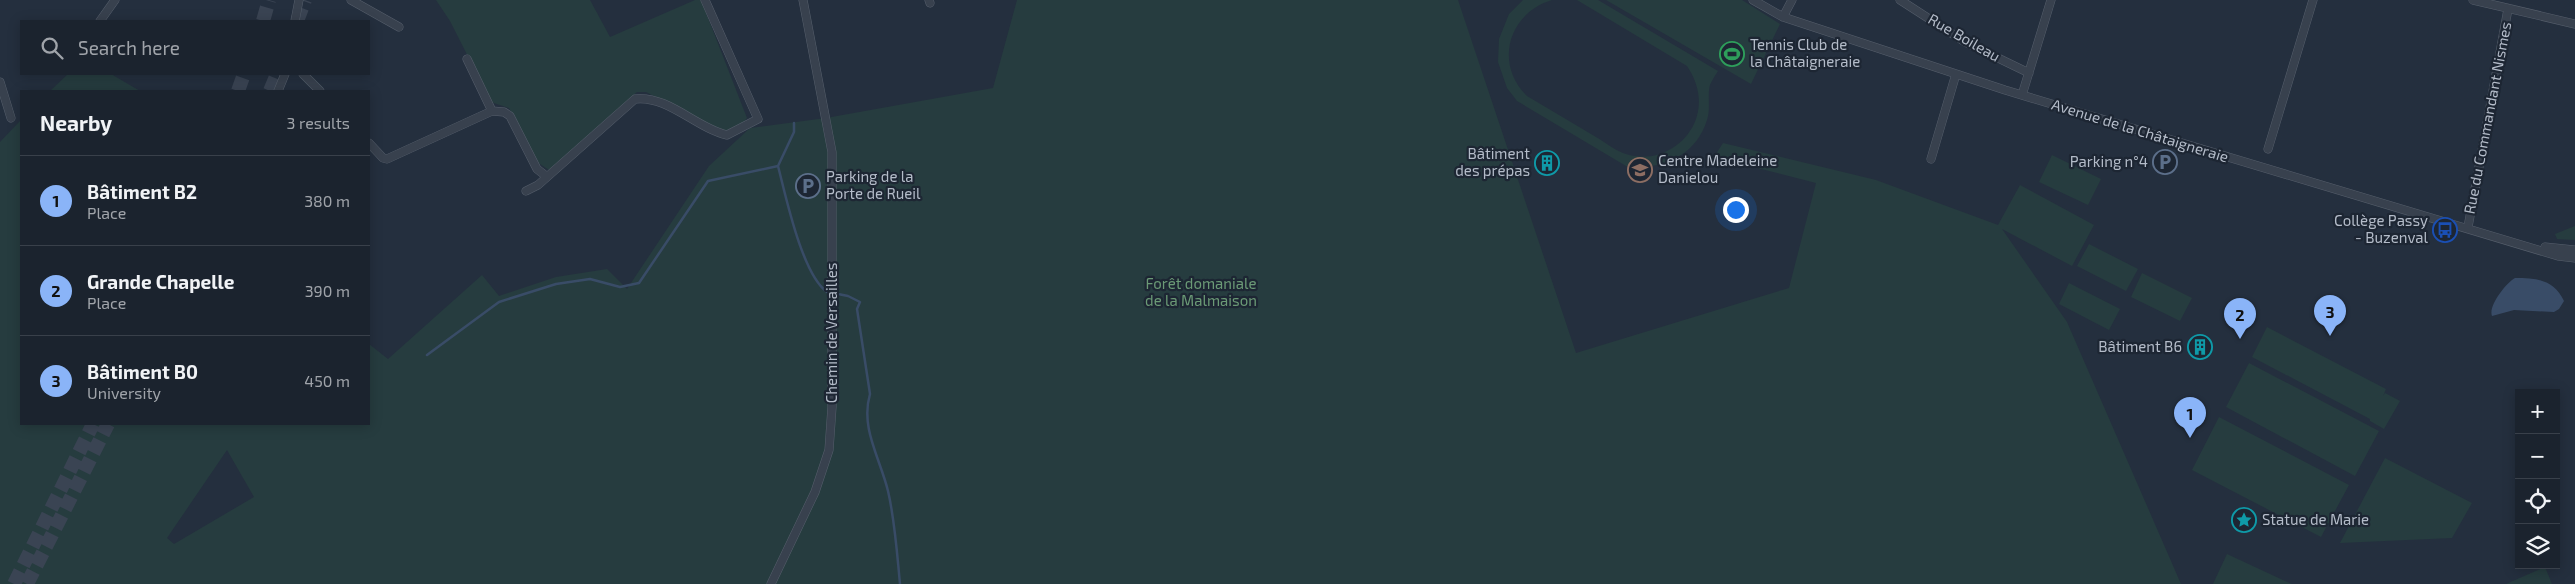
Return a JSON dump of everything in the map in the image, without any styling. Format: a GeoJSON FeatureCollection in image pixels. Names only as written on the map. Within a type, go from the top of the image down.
{"type":"FeatureCollection","features":[{"type":"Feature","properties":{"kind":"street"},"geometry":{"type":"LineString","coordinates":[[101,20],[115,0]]}},
{"type":"Feature","properties":{"kind":"street"},"geometry":{"type":"LineString","coordinates":[[295,20],[299,0]]}},
{"type":"Feature","properties":{"kind":"street"},"geometry":{"type":"LineString","coordinates":[[351,0],[399,27]]}},
{"type":"Feature","properties":{"kind":"street"},"geometry":{"type":"LineString","coordinates":[[526,192],[538,184],[635,99],[644,98],[658,101],[727,135],[758,119],[705,0]]}},
{"type":"Feature","properties":{"kind":"street","name":"Chemin de Versailles"},"geometry":{"type":"LineString","coordinates":[[771,584],[815,492],[829,450],[833,368],[832,152],[803,0]]}},
{"type":"Feature","properties":{"kind":"street","name":"Avenue de la Châtaigneraie"},"geometry":{"type":"LineString","coordinates":[[1753,0],[1783,17],[2022,95],[2468,227],[2558,256],[2575,258]]}},
{"type":"Feature","properties":{"kind":"street"},"geometry":{"type":"LineString","coordinates":[[1783,17],[1792,0]]}},
{"type":"Feature","properties":{"kind":"street","name":"Rue Boileau"},"geometry":{"type":"LineString","coordinates":[[1900,0],[1965,42],[2029,73]]}},
{"type":"Feature","properties":{"kind":"street"},"geometry":{"type":"LineString","coordinates":[[2022,95],[2051,0]]}},
{"type":"Feature","properties":{"kind":"street"},"geometry":{"type":"LineString","coordinates":[[2268,149],[2313,0]]}},
{"type":"Feature","properties":{"kind":"street"},"geometry":{"type":"LineString","coordinates":[[2479,1],[2575,24]]}},
{"type":"Feature","properties":{"kind":"street","name":"Rue du Commandant Nismes"},"geometry":{"type":"LineString","coordinates":[[2468,227],[2508,9]]}},
{"type":"Feature","properties":{"kind":"street"},"geometry":{"type":"LineString","coordinates":[[467,59],[492,111]]}},
{"type":"Feature","properties":{"kind":"street"},"geometry":{"type":"LineString","coordinates":[[1931,159],[1956,74]]}},
{"type":"Feature","properties":{"kind":"street"},"geometry":{"type":"LineString","coordinates":[[278,90],[285,75]]}},
{"type":"Feature","properties":{"kind":"street"},"geometry":{"type":"LineString","coordinates":[[304,75],[319,90]]}},
{"type":"Feature","properties":{"kind":"street"},"geometry":{"type":"LineString","coordinates":[[0,82],[11,118]]}},
{"type":"Feature","properties":{"kind":"street"},"geometry":{"type":"LineString","coordinates":[[370,144],[382,158],[388,159],[492,111],[504,112],[510,116],[537,169],[546,176]]}},
{"type":"Feature","properties":{"kind":"street","name":"Avenue de la Châtaigneraie"},"geometry":{"type":"LineString","coordinates":[[2533,247],[2575,250]]}},
{"type":"Feature","properties":{"kind":"green space"},"geometry":{"type":"Polygon","coordinates":[[[436,0],[590,0],[610,37],[695,0],[701,0],[747,118],[738,129],[728,135],[646,92],[637,92],[549,170],[537,162],[509,108],[491,102],[450,21],[436,0]]]}},
{"type":"Feature","properties":{"kind":"green space","name":"Forêt domaniale de la Malmaison"},"geometry":{"type":"Polygon","coordinates":[[[1017,0],[1458,0],[1576,353],[1789,288],[1816,183],[1714,157],[1723,143],[1876,180],[1998,225],[2020,185],[2094,225],[2072,266],[2002,229],[2067,322],[2181,584],[0,584],[0,142],[20,121],[20,425],[370,425],[370,345],[388,359],[482,275],[499,296],[556,277],[607,269],[627,289],[709,166],[750,128],[826,118],[993,88],[1017,0]],[[227,450],[167,538],[174,544],[254,497],[227,450]]]}},
{"type":"Feature","properties":{"kind":"green space"},"geometry":{"type":"Polygon","coordinates":[[[1523,0],[1552,0],[1537,7],[1525,16],[1516,28],[1511,41],[1509,55],[1511,69],[1517,83],[1527,96],[1626,154],[1646,157],[1666,152],[1689,133],[1697,117],[1699,102],[1697,87],[1687,66],[1577,0],[1598,0],[1718,71],[1710,85],[1707,120],[1702,133],[1695,143],[1686,152],[1664,163],[1652,166],[1626,166],[1517,101],[1507,88],[1498,62],[1499,39],[1509,14],[1523,0]]]}},
{"type":"Feature","properties":{"kind":"green space","name":"Tennis Club de la Châtaigneraie"},"geometry":{"type":"Polygon","coordinates":[[[1606,0],[1742,0],[1780,24],[1751,84],[1606,0]]]}},
{"type":"Feature","properties":{"kind":"green space"},"geometry":{"type":"Polygon","coordinates":[[[67,75],[113,75],[138,90],[51,90],[67,75]]]}},
{"type":"Feature","properties":{"kind":"green space"},"geometry":{"type":"Polygon","coordinates":[[[2052,155],[2101,179],[2088,205],[2039,182],[2052,155]]]}},
{"type":"Feature","properties":{"kind":"green space"},"geometry":{"type":"Polygon","coordinates":[[[2575,226],[2575,240],[2557,239],[2555,234],[2575,226]]]}},
{"type":"Feature","properties":{"kind":"green space"},"geometry":{"type":"Polygon","coordinates":[[[2089,244],[2138,269],[2126,291],[2077,266],[2089,244]]]}},
{"type":"Feature","properties":{"kind":"green space"},"geometry":{"type":"Polygon","coordinates":[[[2142,273],[2192,298],[2180,321],[2131,297],[2142,273]]]}},
{"type":"Feature","properties":{"kind":"green space"},"geometry":{"type":"Polygon","coordinates":[[[2069,283],[2120,309],[2109,330],[2059,304],[2069,283]]]}},
{"type":"Feature","properties":{"kind":"green space"},"geometry":{"type":"Polygon","coordinates":[[[2267,327],[2386,389],[2383,396],[2385,393],[2400,401],[2384,429],[2370,421],[2370,419],[2252,357],[2267,327]]]}},
{"type":"Feature","properties":{"kind":"green space"},"geometry":{"type":"Polygon","coordinates":[[[2249,363],[2379,431],[2355,476],[2226,407],[2249,363]]]}},
{"type":"Feature","properties":{"kind":"green space"},"geometry":{"type":"Polygon","coordinates":[[[2219,417],[2349,485],[2321,537],[2192,470],[2219,417]]]}},
{"type":"Feature","properties":{"kind":"green space"},"geometry":{"type":"Polygon","coordinates":[[[2385,458],[2472,503],[2452,538],[2340,543],[2385,458]]]}},
{"type":"Feature","properties":{"kind":"green space"},"geometry":{"type":"Polygon","coordinates":[[[2227,554],[2285,581],[2292,584],[2213,584],[2227,554]]]}},
{"type":"Feature","properties":{"kind":"green space"},"geometry":{"type":"Polygon","coordinates":[[[2540,569],[2546,569],[2552,584],[2506,584],[2540,569]]]}},
{"type":"Feature","properties":{"kind":"water"},"geometry":{"type":"Polygon","coordinates":[[[2515,278],[2530,278],[2544,281],[2555,288],[2564,301],[2559,309],[2554,312],[2514,310],[2492,316],[2491,312],[2495,301],[2515,278]]]}},
{"type":"Feature","properties":{"kind":"waterway"},"geometry":{"type":"LineString","coordinates":[[794,123],[794,132],[778,166],[796,234],[810,269],[818,283],[827,292]]}},
{"type":"Feature","properties":{"kind":"waterway"},"geometry":{"type":"LineString","coordinates":[[427,355],[499,302],[556,284],[590,279],[620,287],[639,283],[708,181],[778,166]]}},
{"type":"Feature","properties":{"kind":"waterway"},"geometry":{"type":"LineString","coordinates":[[838,294],[848,296],[860,302],[857,309],[870,394],[867,419],[872,443],[888,491],[896,537],[900,584]]}},
{"type":"Feature","properties":{"kind":"tunnel"},"geometry":{"type":"LineString","coordinates":[[263,20],[269,0]]}},
{"type":"Feature","properties":{"kind":"tunnel"},"geometry":{"type":"LineString","coordinates":[[297,20],[305,0]]}},
{"type":"Feature","properties":{"kind":"tunnel"},"geometry":{"type":"LineString","coordinates":[[238,90],[244,75]]}},
{"type":"Feature","properties":{"kind":"tunnel"},"geometry":{"type":"LineString","coordinates":[[270,90],[277,75]]}},
{"type":"Feature","properties":{"kind":"tunnel"},"geometry":{"type":"LineString","coordinates":[[14,584],[93,425]]}},
{"type":"Feature","properties":{"kind":"tunnel"},"geometry":{"type":"LineString","coordinates":[[27,584],[107,425]]}},
{"type":"Feature","properties":{"kind":"place","name":"Tennis Club de la Châtaigneraie"},"geometry":{"type":"Point","coordinates":[1732,54]}},
{"type":"Feature","properties":{"kind":"place","name":"Parking n°4"},"geometry":{"type":"Point","coordinates":[2165,162]}},
{"type":"Feature","properties":{"kind":"place","name":"Bâtiment des prépas"},"geometry":{"type":"Point","coordinates":[1547,163]}},
{"type":"Feature","properties":{"kind":"place","name":"Centre Madeleine Danielou"},"geometry":{"type":"Point","coordinates":[1640,170]}},
{"type":"Feature","properties":{"kind":"place","name":"Parking de la Porte de Rueil"},"geometry":{"type":"Point","coordinates":[808,186]}},
{"type":"Feature","properties":{"kind":"place","name":"Collège Passy - Buzenval"},"geometry":{"type":"Point","coordinates":[2445,230]}},
{"type":"Feature","properties":{"kind":"place","name":"Bâtiment B0"},"geometry":{"type":"Point","coordinates":[2330,336]}},
{"type":"Feature","properties":{"kind":"place","name":"Grande Chapelle"},"geometry":{"type":"Point","coordinates":[2240,339]}},
{"type":"Feature","properties":{"kind":"place","name":"Bâtiment B6"},"geometry":{"type":"Point","coordinates":[2200,347]}},
{"type":"Feature","properties":{"kind":"place","name":"Bâtiment B2"},"geometry":{"type":"Point","coordinates":[2190,438]}},
{"type":"Feature","properties":{"kind":"place","name":"Statue de Marie"},"geometry":{"type":"Point","coordinates":[2244,520]}}]}
